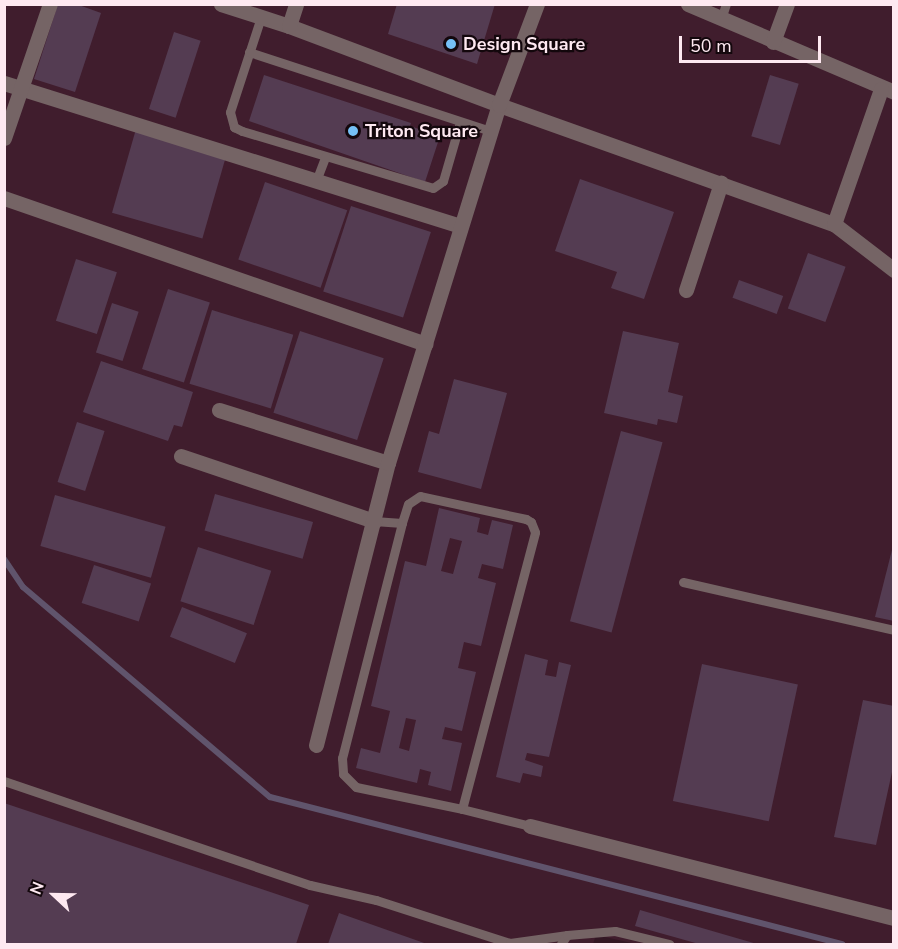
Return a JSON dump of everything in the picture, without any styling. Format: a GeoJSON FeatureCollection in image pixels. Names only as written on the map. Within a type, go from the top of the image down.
{"type":"FeatureCollection","features":[{"type":"Feature","properties":{"kind":"street"},"geometry":{"type":"LineString","coordinates":[[4,138],[50,4]]}},
{"type":"Feature","properties":{"kind":"street"},"geometry":{"type":"LineString","coordinates":[[221,4],[289,26],[499,105],[834,224],[894,270]]}},
{"type":"Feature","properties":{"kind":"street"},"geometry":{"type":"LineString","coordinates":[[289,26],[296,4]]}},
{"type":"Feature","properties":{"kind":"street"},"geometry":{"type":"LineString","coordinates":[[316,745],[388,463],[490,131],[537,4]]}},
{"type":"Feature","properties":{"kind":"street"},"geometry":{"type":"LineString","coordinates":[[688,4],[723,12],[773,42],[890,88],[834,224]]}},
{"type":"Feature","properties":{"kind":"street"},"geometry":{"type":"LineString","coordinates":[[773,42],[787,4]]}},
{"type":"Feature","properties":{"kind":"street"},"geometry":{"type":"LineString","coordinates":[[4,83],[460,226]]}},
{"type":"Feature","properties":{"kind":"street"},"geometry":{"type":"LineString","coordinates":[[686,290],[721,183]]}},
{"type":"Feature","properties":{"kind":"street"},"geometry":{"type":"LineString","coordinates":[[4,198],[425,344]]}},
{"type":"Feature","properties":{"kind":"street"},"geometry":{"type":"LineString","coordinates":[[219,410],[388,463]]}},
{"type":"Feature","properties":{"kind":"street"},"geometry":{"type":"LineString","coordinates":[[181,456],[374,521]]}},
{"type":"Feature","properties":{"kind":"street"},"geometry":{"type":"LineString","coordinates":[[530,826],[894,918]]}},
{"type":"Feature","properties":{"kind":"lane"},"geometry":{"type":"LineString","coordinates":[[261,17],[230,112],[234,127],[325,157],[433,188],[442,181],[460,122]]}},
{"type":"Feature","properties":{"kind":"lane"},"geometry":{"type":"LineString","coordinates":[[249,52],[490,131]]}},
{"type":"Feature","properties":{"kind":"lane"},"geometry":{"type":"LineString","coordinates":[[316,181],[325,157]]}},
{"type":"Feature","properties":{"kind":"lane"},"geometry":{"type":"LineString","coordinates":[[462,809],[535,532],[531,522],[526,519],[420,496],[408,504],[402,523],[342,758],[343,774],[356,788],[462,809],[530,826]]}},
{"type":"Feature","properties":{"kind":"lane"},"geometry":{"type":"LineString","coordinates":[[374,521],[402,523]]}},
{"type":"Feature","properties":{"kind":"lane"},"geometry":{"type":"LineString","coordinates":[[683,582],[894,630]]}},
{"type":"Feature","properties":{"kind":"lane"},"geometry":{"type":"LineString","coordinates":[[4,781],[310,885],[376,900],[510,942],[615,931],[669,945]]}},
{"type":"Feature","properties":{"kind":"lane"},"geometry":{"type":"LineString","coordinates":[[561,945],[567,935]]}},
{"type":"Feature","properties":{"kind":"shaded area"},"geometry":{"type":"Polygon","coordinates":[[[5,5],[893,5],[893,944],[636,944],[596,935],[593,944],[5,944],[5,5]]]}},
{"type":"Feature","properties":{"kind":"building"},"geometry":{"type":"Polygon","coordinates":[[[58,4],[76,4],[101,13],[75,92],[34,79],[58,4]]]}},
{"type":"Feature","properties":{"kind":"building","name":"Design Square"},"geometry":{"type":"Polygon","coordinates":[[[397,4],[495,4],[477,64],[388,34],[397,4]]]}},
{"type":"Feature","properties":{"kind":"building"},"geometry":{"type":"Polygon","coordinates":[[[174,32],[201,41],[176,118],[149,109],[174,32]]]}},
{"type":"Feature","properties":{"kind":"building","name":"Triton Square"},"geometry":{"type":"Polygon","coordinates":[[[264,75],[411,123],[410,126],[440,136],[425,182],[249,121],[264,75]]]}},
{"type":"Feature","properties":{"kind":"building"},"geometry":{"type":"Polygon","coordinates":[[[770,75],[799,84],[780,145],[751,136],[770,75]]]}},
{"type":"Feature","properties":{"kind":"building"},"geometry":{"type":"Polygon","coordinates":[[[136,129],[226,155],[202,239],[112,213],[136,129]]]}},
{"type":"Feature","properties":{"kind":"building"},"geometry":{"type":"Polygon","coordinates":[[[580,179],[674,212],[644,299],[611,288],[617,272],[555,251],[580,179]]]}},
{"type":"Feature","properties":{"kind":"building"},"geometry":{"type":"Polygon","coordinates":[[[265,182],[347,210],[321,288],[238,260],[265,182]]]}},
{"type":"Feature","properties":{"kind":"building"},"geometry":{"type":"Polygon","coordinates":[[[351,206],[431,232],[403,318],[323,292],[351,206]]]}},
{"type":"Feature","properties":{"kind":"building"},"geometry":{"type":"Polygon","coordinates":[[[808,253],[846,267],[825,322],[788,308],[808,253]]]}},
{"type":"Feature","properties":{"kind":"building"},"geometry":{"type":"Polygon","coordinates":[[[76,259],[117,272],[97,334],[56,321],[76,259]]]}},
{"type":"Feature","properties":{"kind":"building"},"geometry":{"type":"Polygon","coordinates":[[[739,280],[783,296],[777,314],[733,298],[739,280]]]}},
{"type":"Feature","properties":{"kind":"building"},"geometry":{"type":"Polygon","coordinates":[[[168,289],[210,303],[184,382],[142,369],[168,289]]]}},
{"type":"Feature","properties":{"kind":"building"},"geometry":{"type":"Polygon","coordinates":[[[112,303],[139,312],[123,361],[96,352],[112,303]]]}},
{"type":"Feature","properties":{"kind":"building"},"geometry":{"type":"Polygon","coordinates":[[[212,310],[293,335],[271,408],[189,384],[212,310]]]}},
{"type":"Feature","properties":{"kind":"building"},"geometry":{"type":"Polygon","coordinates":[[[300,331],[384,358],[357,440],[273,413],[300,331]]]}},
{"type":"Feature","properties":{"kind":"building"},"geometry":{"type":"Polygon","coordinates":[[[623,331],[679,343],[668,392],[683,396],[677,423],[658,419],[657,425],[604,413],[623,331]]]}},
{"type":"Feature","properties":{"kind":"building"},"geometry":{"type":"Polygon","coordinates":[[[101,361],[193,392],[182,427],[174,425],[168,441],[83,412],[101,361]]]}},
{"type":"Feature","properties":{"kind":"building"},"geometry":{"type":"Polygon","coordinates":[[[454,379],[507,393],[481,489],[418,472],[429,431],[439,434],[454,379]]]}},
{"type":"Feature","properties":{"kind":"building"},"geometry":{"type":"Polygon","coordinates":[[[77,422],[105,431],[85,491],[58,482],[77,422]]]}},
{"type":"Feature","properties":{"kind":"building"},"geometry":{"type":"Polygon","coordinates":[[[621,431],[663,442],[612,632],[570,621],[621,431]]]}},
{"type":"Feature","properties":{"kind":"building"},"geometry":{"type":"Polygon","coordinates":[[[215,494],[313,522],[303,559],[205,531],[215,494]]]}},
{"type":"Feature","properties":{"kind":"building"},"geometry":{"type":"Polygon","coordinates":[[[55,495],[166,527],[151,578],[40,546],[55,495]]]}},
{"type":"Feature","properties":{"kind":"building"},"geometry":{"type":"Polygon","coordinates":[[[439,508],[480,518],[477,532],[488,535],[492,520],[513,525],[503,569],[482,564],[478,578],[496,583],[481,646],[464,642],[458,668],[476,672],[462,731],[445,727],[442,739],[462,743],[451,791],[428,785],[431,772],[420,769],[417,783],[356,768],[361,748],[380,753],[390,711],[371,706],[405,561],[426,566],[439,508]],[[450,538],[441,571],[453,574],[462,541],[450,538]],[[406,718],[399,748],[409,751],[416,720],[406,718]]]}},
{"type":"Feature","properties":{"kind":"building"},"geometry":{"type":"Polygon","coordinates":[[[894,546],[894,621],[875,617],[894,546]]]}},
{"type":"Feature","properties":{"kind":"building"},"geometry":{"type":"Polygon","coordinates":[[[198,547],[271,571],[254,625],[180,601],[198,547]]]}},
{"type":"Feature","properties":{"kind":"building"},"geometry":{"type":"Polygon","coordinates":[[[94,565],[151,584],[139,622],[82,603],[94,565]]]}},
{"type":"Feature","properties":{"kind":"building"},"geometry":{"type":"Polygon","coordinates":[[[182,607],[247,633],[235,663],[170,637],[182,607]]]}},
{"type":"Feature","properties":{"kind":"building"},"geometry":{"type":"Polygon","coordinates":[[[525,654],[548,660],[545,675],[556,677],[559,662],[571,665],[549,757],[527,753],[525,760],[543,766],[541,777],[523,773],[520,783],[496,777],[525,654]]]}},
{"type":"Feature","properties":{"kind":"building"},"geometry":{"type":"Polygon","coordinates":[[[702,664],[798,684],[769,821],[673,801],[702,664]]]}},
{"type":"Feature","properties":{"kind":"building"},"geometry":{"type":"Polygon","coordinates":[[[863,700],[894,706],[894,763],[876,845],[834,837],[863,700]]]}},
{"type":"Feature","properties":{"kind":"building"},"geometry":{"type":"Polygon","coordinates":[[[4,803],[309,905],[296,944],[4,944],[4,803]]]}},
{"type":"Feature","properties":{"kind":"building"},"geometry":{"type":"Polygon","coordinates":[[[640,910],[757,944],[699,944],[635,926],[640,910]]]}},
{"type":"Feature","properties":{"kind":"building"},"geometry":{"type":"Polygon","coordinates":[[[339,913],[427,944],[328,944],[339,913]]]}},
{"type":"Feature","properties":{"kind":"waterway"},"geometry":{"type":"LineString","coordinates":[[4,559],[23,587],[270,797],[842,944]]}},
{"type":"Feature","properties":{"kind":"place","name":"Design Square"},"geometry":{"type":"Point","coordinates":[451,44]}},
{"type":"Feature","properties":{"kind":"place","name":"Triton Square"},"geometry":{"type":"Point","coordinates":[353,131]}}]}
